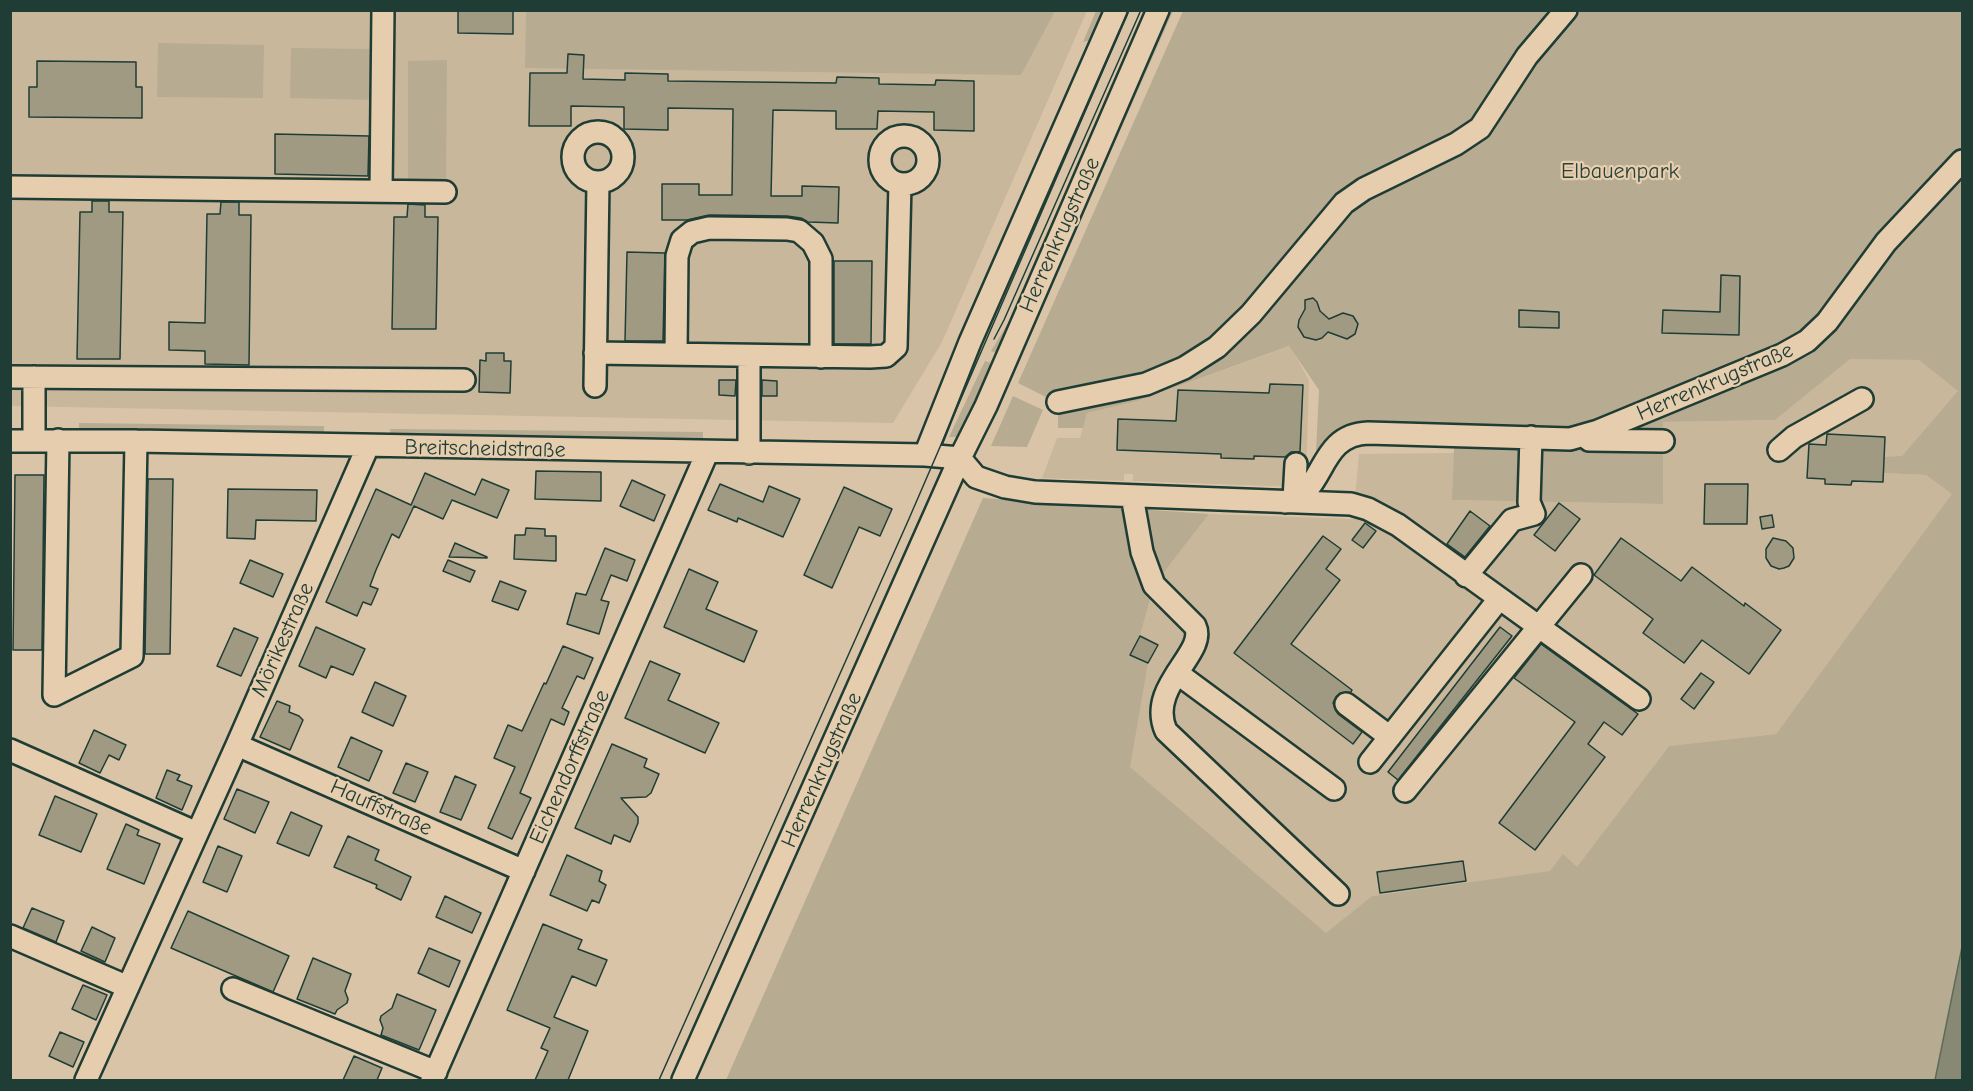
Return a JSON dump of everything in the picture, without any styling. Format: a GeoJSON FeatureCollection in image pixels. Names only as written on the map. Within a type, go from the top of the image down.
{"type":"FeatureCollection","features":[{"type":"Feature","properties":{"kind":"street"},"geometry":{"type":"LineString","coordinates":[[381,191],[383,10]]}},
{"type":"Feature","properties":{"kind":"street","name":"Herrenkrugstraße"},"geometry":{"type":"LineString","coordinates":[[925,455],[970,342],[1116,10]]}},
{"type":"Feature","properties":{"kind":"street","name":"Herrenkrugstraße"},"geometry":{"type":"LineString","coordinates":[[683,1080],[960,458],[986,406],[1158,10]]}},
{"type":"Feature","properties":{"kind":"street"},"geometry":{"type":"LineString","coordinates":[[1058,402],[1146,384],[1184,368],[1217,347],[1251,314],[1344,203],[1364,189],[1456,144],[1480,128],[1527,56],[1566,10]]}},
{"type":"Feature","properties":{"kind":"street","name":"Herrenkrugstraße"},"geometry":{"type":"LineString","coordinates":[[1570,439],[1598,431],[1782,355],[1807,341],[1844,301],[1886,242],[1962,161]]}},
{"type":"Feature","properties":{"kind":"street"},"geometry":{"type":"LineString","coordinates":[[594,386],[598,182]]}},
{"type":"Feature","properties":{"kind":"street"},"geometry":{"type":"LineString","coordinates":[[595,353],[886,356],[896,347],[900,184]]}},
{"type":"Feature","properties":{"kind":"street"},"geometry":{"type":"LineString","coordinates":[[10,187],[446,192]]}},
{"type":"Feature","properties":{"kind":"street"},"geometry":{"type":"LineString","coordinates":[[676,354],[677,256],[682,240],[692,232],[709,228],[769,229],[799,231],[813,243],[821,259],[821,357]]}},
{"type":"Feature","properties":{"kind":"street"},"geometry":{"type":"LineString","coordinates":[[749,356],[749,453]]}},
{"type":"Feature","properties":{"kind":"street"},"geometry":{"type":"LineString","coordinates":[[10,377],[464,380]]}},
{"type":"Feature","properties":{"kind":"street"},"geometry":{"type":"LineString","coordinates":[[34,377],[34,441]]}},
{"type":"Feature","properties":{"kind":"street"},"geometry":{"type":"LineString","coordinates":[[1779,450],[1794,437],[1862,399]]}},
{"type":"Feature","properties":{"kind":"street","name":"Herrenkrugstraße"},"geometry":{"type":"LineString","coordinates":[[1289,501],[1310,486],[1323,461],[1336,445],[1351,435],[1663,441]]}},
{"type":"Feature","properties":{"kind":"street"},"geometry":{"type":"LineString","coordinates":[[1466,576],[1512,520],[1534,514],[1529,502],[1531,437]]}},
{"type":"Feature","properties":{"kind":"street"},"geometry":{"type":"LineString","coordinates":[[58,440],[54,695],[132,657],[136,441]]}},
{"type":"Feature","properties":{"kind":"street","name":"Breitscheidstraße"},"geometry":{"type":"LineString","coordinates":[[10,441],[136,441],[707,453],[925,455],[960,458]]}},
{"type":"Feature","properties":{"kind":"street","name":"Mörikestraße"},"geometry":{"type":"LineString","coordinates":[[86,1080],[237,745],[368,446]]}},
{"type":"Feature","properties":{"kind":"street","name":"Eichendorffstraße"},"geometry":{"type":"LineString","coordinates":[[434,1076],[707,453]]}},
{"type":"Feature","properties":{"kind":"street"},"geometry":{"type":"LineString","coordinates":[[960,458],[976,477],[1005,487],[1053,493],[1351,504],[1368,509],[1389,520],[1639,699]]}},
{"type":"Feature","properties":{"kind":"street"},"geometry":{"type":"LineString","coordinates":[[1289,501],[1296,464]]}},
{"type":"Feature","properties":{"kind":"street"},"geometry":{"type":"LineString","coordinates":[[1132,496],[1142,552],[1154,585],[1195,626],[1198,633],[1195,645],[1168,687],[1162,707],[1163,724],[1168,735],[1338,894]]}},
{"type":"Feature","properties":{"kind":"street"},"geometry":{"type":"LineString","coordinates":[[1405,791],[1581,575]]}},
{"type":"Feature","properties":{"kind":"street"},"geometry":{"type":"LineString","coordinates":[[1370,762],[1499,599]]}},
{"type":"Feature","properties":{"kind":"street"},"geometry":{"type":"LineString","coordinates":[[1177,673],[1334,789]]}},
{"type":"Feature","properties":{"kind":"street"},"geometry":{"type":"LineString","coordinates":[[1346,704],[1390,737]]}},
{"type":"Feature","properties":{"kind":"street","name":"Hauffstraße"},"geometry":{"type":"LineString","coordinates":[[237,745],[524,871]]}},
{"type":"Feature","properties":{"kind":"street"},"geometry":{"type":"LineString","coordinates":[[10,750],[197,833]]}},
{"type":"Feature","properties":{"kind":"street"},"geometry":{"type":"LineString","coordinates":[[10,936],[128,987]]}},
{"type":"Feature","properties":{"kind":"street"},"geometry":{"type":"LineString","coordinates":[[233,989],[434,1076]]}},
{"type":"Feature","properties":{"kind":"shaded area"},"geometry":{"type":"Polygon","coordinates":[[[11,11],[1087,11],[942,342],[893,423],[11,406],[11,11]]]}},
{"type":"Feature","properties":{"kind":"shaded area"},"geometry":{"type":"Polygon","coordinates":[[[1290,346],[1309,380],[1306,481],[1298,487],[1133,481],[1133,474],[1124,474],[1124,481],[1042,478],[1057,438],[1080,438],[1087,413],[1137,401],[1290,346]]]}},
{"type":"Feature","properties":{"kind":"shaded area"},"geometry":{"type":"Polygon","coordinates":[[[1850,358],[1919,360],[1959,391],[1902,456],[1883,473],[1926,475],[1954,495],[1776,734],[1669,746],[1577,868],[1372,896],[1326,934],[1129,767],[1148,663],[1158,645],[1140,636],[1154,585],[1209,514],[1353,519],[1359,454],[1454,453],[1453,500],[1663,504],[1663,422],[1775,420],[1850,358]]]}},
{"type":"Feature","properties":{"kind":"shaded area"},"geometry":{"type":"Polygon","coordinates":[[[1962,947],[1962,1080],[1935,1080],[1962,947]]]}},
{"type":"Feature","properties":{"kind":"green space"},"geometry":{"type":"Polygon","coordinates":[[[526,11],[1055,11],[1021,75],[525,68],[526,11]]]}},
{"type":"Feature","properties":{"kind":"green space"},"geometry":{"type":"Polygon","coordinates":[[[1096,11],[1102,11],[1088,41],[1083,42],[1096,11]]]}},
{"type":"Feature","properties":{"kind":"green space"},"geometry":{"type":"Polygon","coordinates":[[[1146,11],[1150,11],[999,354],[991,351],[1013,315],[1146,11]]]}},
{"type":"Feature","properties":{"kind":"green space"},"geometry":{"type":"Polygon","coordinates":[[[1168,11],[1173,11],[1019,359],[1016,361],[1168,11]]]}},
{"type":"Feature","properties":{"kind":"green space","name":"Elbauenpark"},"geometry":{"type":"Polygon","coordinates":[[[1183,11],[1962,11],[1962,947],[1935,1080],[726,1080],[983,498],[1209,514],[1154,585],[1140,636],[1130,655],[1148,663],[1130,767],[1326,933],[1372,896],[1550,871],[1563,854],[1577,867],[1669,746],[1776,734],[1952,494],[1926,475],[1883,473],[1884,457],[1902,456],[1958,391],[1919,360],[1850,359],[1775,420],[1663,422],[1663,432],[1617,430],[1759,371],[1817,323],[1780,350],[1569,430],[1352,422],[1332,435],[1316,452],[1319,390],[1289,346],[1137,401],[1087,413],[1083,428],[1058,428],[1058,403],[1018,383],[1183,11]]]}},
{"type":"Feature","properties":{"kind":"green space"},"geometry":{"type":"Polygon","coordinates":[[[158,43],[264,45],[263,98],[157,97],[158,43]]]}},
{"type":"Feature","properties":{"kind":"green space"},"geometry":{"type":"Polygon","coordinates":[[[291,48],[374,49],[373,100],[290,98],[291,48]]]}},
{"type":"Feature","properties":{"kind":"green space"},"geometry":{"type":"Polygon","coordinates":[[[447,60],[446,184],[408,184],[408,61],[447,60]]]}},
{"type":"Feature","properties":{"kind":"green space"},"geometry":{"type":"Polygon","coordinates":[[[985,361],[994,364],[965,427],[957,437],[949,437],[985,361]]]}},
{"type":"Feature","properties":{"kind":"green space"},"geometry":{"type":"Polygon","coordinates":[[[1013,396],[1043,410],[1027,447],[991,446],[1013,396]]]}},
{"type":"Feature","properties":{"kind":"green space"},"geometry":{"type":"Polygon","coordinates":[[[79,423],[324,426],[324,433],[79,430],[79,423]]]}},
{"type":"Feature","properties":{"kind":"green space"},"geometry":{"type":"Polygon","coordinates":[[[390,429],[703,432],[703,438],[391,435],[390,429]]]}},
{"type":"Feature","properties":{"kind":"green space"},"geometry":{"type":"Polygon","coordinates":[[[1454,447],[1663,451],[1663,504],[1452,500],[1454,447]]]}},
{"type":"Feature","properties":{"kind":"building"},"geometry":{"type":"Polygon","coordinates":[[[458,10],[513,10],[513,34],[458,33],[458,10]]]}},
{"type":"Feature","properties":{"kind":"building"},"geometry":{"type":"Polygon","coordinates":[[[568,54],[584,55],[583,79],[625,80],[625,73],[668,74],[668,81],[836,83],[837,77],[879,78],[879,84],[935,85],[936,80],[974,81],[974,131],[934,130],[934,112],[878,111],[877,129],[836,129],[836,111],[773,110],[771,196],[802,196],[802,186],[839,187],[838,223],[808,222],[801,218],[787,216],[709,215],[687,220],[662,220],[662,184],[699,184],[699,195],[732,195],[733,109],[668,108],[668,130],[624,129],[624,107],[571,106],[571,126],[529,126],[530,73],[567,73],[568,54]]]}},
{"type":"Feature","properties":{"kind":"building"},"geometry":{"type":"Polygon","coordinates":[[[37,61],[136,62],[136,87],[142,87],[142,118],[29,117],[29,87],[37,87],[37,61]]]}},
{"type":"Feature","properties":{"kind":"building"},"geometry":{"type":"Polygon","coordinates":[[[275,134],[369,136],[368,176],[275,174],[275,134]]]}},
{"type":"Feature","properties":{"kind":"building"},"geometry":{"type":"Polygon","coordinates":[[[92,201],[109,201],[109,212],[123,212],[120,359],[77,359],[80,212],[92,212],[92,201]]]}},
{"type":"Feature","properties":{"kind":"building"},"geometry":{"type":"Polygon","coordinates":[[[221,202],[239,202],[239,215],[251,215],[249,365],[205,364],[205,351],[169,350],[169,322],[205,323],[207,214],[220,214],[221,202]]]}},
{"type":"Feature","properties":{"kind":"building"},"geometry":{"type":"Polygon","coordinates":[[[408,204],[425,205],[425,217],[438,217],[436,329],[392,329],[394,217],[407,217],[408,204]]]}},
{"type":"Feature","properties":{"kind":"building"},"geometry":{"type":"Polygon","coordinates":[[[627,252],[665,253],[663,341],[625,341],[627,252]]]}},
{"type":"Feature","properties":{"kind":"building"},"geometry":{"type":"Polygon","coordinates":[[[834,261],[872,261],[871,344],[834,344],[834,261]]]}},
{"type":"Feature","properties":{"kind":"building"},"geometry":{"type":"Polygon","coordinates":[[[1721,275],[1740,276],[1739,335],[1662,333],[1663,310],[1720,312],[1721,275]]]}},
{"type":"Feature","properties":{"kind":"building"},"geometry":{"type":"Polygon","coordinates":[[[1313,298],[1320,311],[1329,319],[1343,313],[1353,316],[1358,324],[1355,334],[1347,339],[1328,332],[1316,340],[1304,337],[1298,327],[1299,320],[1305,309],[1305,300],[1313,298]]]}},
{"type":"Feature","properties":{"kind":"building"},"geometry":{"type":"Polygon","coordinates":[[[1519,310],[1559,312],[1559,328],[1519,327],[1519,310]]]}},
{"type":"Feature","properties":{"kind":"building"},"geometry":{"type":"Polygon","coordinates":[[[486,353],[504,353],[504,361],[511,361],[510,393],[479,392],[480,360],[486,361],[486,353]]]}},
{"type":"Feature","properties":{"kind":"building"},"geometry":{"type":"Polygon","coordinates":[[[719,380],[736,380],[735,396],[719,395],[719,380]]]}},
{"type":"Feature","properties":{"kind":"building"},"geometry":{"type":"Polygon","coordinates":[[[762,380],[777,381],[777,396],[762,396],[762,380]]]}},
{"type":"Feature","properties":{"kind":"building"},"geometry":{"type":"Polygon","coordinates":[[[1270,384],[1303,385],[1300,452],[1291,452],[1285,457],[1254,456],[1254,459],[1221,458],[1221,454],[1117,450],[1118,419],[1176,421],[1178,390],[1269,393],[1270,384]]]}},
{"type":"Feature","properties":{"kind":"building"},"geometry":{"type":"Polygon","coordinates":[[[1827,434],[1885,437],[1883,482],[1852,481],[1851,485],[1825,484],[1825,479],[1807,478],[1809,444],[1826,445],[1827,434]]]}},
{"type":"Feature","properties":{"kind":"building"},"geometry":{"type":"Polygon","coordinates":[[[536,471],[601,472],[601,501],[535,499],[536,471]]]}},
{"type":"Feature","properties":{"kind":"building"},"geometry":{"type":"Polygon","coordinates":[[[425,473],[475,495],[482,479],[509,490],[497,518],[452,500],[443,519],[414,506],[399,538],[392,534],[376,570],[370,586],[378,589],[371,605],[363,602],[357,616],[326,602],[376,489],[411,505],[425,473]]]}},
{"type":"Feature","properties":{"kind":"building"},"geometry":{"type":"Polygon","coordinates":[[[15,475],[44,475],[42,650],[13,650],[15,475]]]}},
{"type":"Feature","properties":{"kind":"building"},"geometry":{"type":"Polygon","coordinates":[[[148,479],[173,479],[170,654],[145,654],[148,479]]]}},
{"type":"Feature","properties":{"kind":"building"},"geometry":{"type":"Polygon","coordinates":[[[632,480],[665,495],[654,521],[620,506],[632,480]]]}},
{"type":"Feature","properties":{"kind":"building"},"geometry":{"type":"Polygon","coordinates":[[[720,484],[763,502],[769,486],[800,499],[783,537],[738,518],[737,522],[708,510],[720,484]]]}},
{"type":"Feature","properties":{"kind":"building"},"geometry":{"type":"Polygon","coordinates":[[[1705,484],[1748,484],[1747,524],[1704,524],[1705,484]]]}},
{"type":"Feature","properties":{"kind":"building"},"geometry":{"type":"Polygon","coordinates":[[[844,487],[892,509],[880,536],[859,527],[832,588],[804,575],[844,487]]]}},
{"type":"Feature","properties":{"kind":"building"},"geometry":{"type":"Polygon","coordinates":[[[228,489],[317,490],[316,521],[256,520],[255,539],[227,538],[228,489]]]}},
{"type":"Feature","properties":{"kind":"building"},"geometry":{"type":"Polygon","coordinates":[[[1559,503],[1580,519],[1555,551],[1534,535],[1559,503]]]}},
{"type":"Feature","properties":{"kind":"building"},"geometry":{"type":"Polygon","coordinates":[[[1470,511],[1490,526],[1465,557],[1447,544],[1470,511]]]}},
{"type":"Feature","properties":{"kind":"building"},"geometry":{"type":"Polygon","coordinates":[[[1772,515],[1774,527],[1762,529],[1760,517],[1772,515]]]}},
{"type":"Feature","properties":{"kind":"building"},"geometry":{"type":"Polygon","coordinates":[[[1365,523],[1376,531],[1363,548],[1352,540],[1365,523]]]}},
{"type":"Feature","properties":{"kind":"building"},"geometry":{"type":"Polygon","coordinates":[[[526,528],[545,529],[545,536],[556,536],[556,561],[514,559],[515,535],[525,535],[526,528]]]}},
{"type":"Feature","properties":{"kind":"building"},"geometry":{"type":"Polygon","coordinates":[[[1323,536],[1341,549],[1326,569],[1340,580],[1291,644],[1352,690],[1340,693],[1333,703],[1338,714],[1362,732],[1353,744],[1234,653],[1323,536]]]}},
{"type":"Feature","properties":{"kind":"building"},"geometry":{"type":"Polygon","coordinates":[[[1621,538],[1681,581],[1692,567],[1781,630],[1749,674],[1702,640],[1684,663],[1643,633],[1653,619],[1594,575],[1621,538]]]}},
{"type":"Feature","properties":{"kind":"building"},"geometry":{"type":"Polygon","coordinates":[[[1773,538],[1786,541],[1793,548],[1794,558],[1789,566],[1779,569],[1771,566],[1766,558],[1766,549],[1773,538]]]}},
{"type":"Feature","properties":{"kind":"building"},"geometry":{"type":"Polygon","coordinates":[[[455,543],[487,557],[487,558],[449,557],[455,543]]]}},
{"type":"Feature","properties":{"kind":"building"},"geometry":{"type":"Polygon","coordinates":[[[605,548],[635,560],[627,581],[611,575],[601,600],[609,602],[599,634],[567,624],[576,593],[586,595],[605,548]]]}},
{"type":"Feature","properties":{"kind":"building"},"geometry":{"type":"Polygon","coordinates":[[[250,560],[283,574],[273,597],[240,583],[250,560]]]}},
{"type":"Feature","properties":{"kind":"building"},"geometry":{"type":"Polygon","coordinates":[[[448,560],[475,571],[470,582],[443,571],[448,560]]]}},
{"type":"Feature","properties":{"kind":"building"},"geometry":{"type":"Polygon","coordinates":[[[689,569],[718,582],[706,609],[757,631],[744,662],[664,627],[689,569]]]}},
{"type":"Feature","properties":{"kind":"building"},"geometry":{"type":"Polygon","coordinates":[[[500,581],[526,591],[518,610],[492,601],[500,581]]]}},
{"type":"Feature","properties":{"kind":"building"},"geometry":{"type":"Polygon","coordinates":[[[316,627],[365,649],[353,675],[331,666],[326,678],[299,666],[316,627]]]}},
{"type":"Feature","properties":{"kind":"building"},"geometry":{"type":"Polygon","coordinates":[[[1500,627],[1512,636],[1398,780],[1388,772],[1500,627]]]}},
{"type":"Feature","properties":{"kind":"building"},"geometry":{"type":"Polygon","coordinates":[[[234,628],[258,638],[241,676],[217,666],[234,628]]]}},
{"type":"Feature","properties":{"kind":"building"},"geometry":{"type":"Polygon","coordinates":[[[1140,636],[1158,645],[1148,663],[1130,655],[1140,636]]]}},
{"type":"Feature","properties":{"kind":"building"},"geometry":{"type":"Polygon","coordinates":[[[1541,644],[1638,714],[1622,735],[1604,722],[1588,744],[1605,757],[1535,850],[1499,823],[1575,722],[1514,678],[1541,644]]]}},
{"type":"Feature","properties":{"kind":"building"},"geometry":{"type":"Polygon","coordinates":[[[563,646],[593,658],[584,679],[577,676],[562,708],[569,712],[564,725],[551,719],[520,793],[531,798],[512,839],[488,828],[515,767],[494,758],[508,725],[522,731],[563,646]]]}},
{"type":"Feature","properties":{"kind":"building"},"geometry":{"type":"Polygon","coordinates":[[[650,661],[680,674],[668,700],[719,723],[705,753],[625,718],[650,661]]]}},
{"type":"Feature","properties":{"kind":"building"},"geometry":{"type":"Polygon","coordinates":[[[1701,673],[1714,682],[1694,709],[1681,699],[1701,673]]]}},
{"type":"Feature","properties":{"kind":"building"},"geometry":{"type":"Polygon","coordinates":[[[375,682],[406,696],[393,726],[362,712],[375,682]]]}},
{"type":"Feature","properties":{"kind":"building"},"geometry":{"type":"Polygon","coordinates":[[[277,701],[290,706],[289,712],[303,720],[290,750],[260,737],[277,701]]]}},
{"type":"Feature","properties":{"kind":"building"},"geometry":{"type":"Polygon","coordinates":[[[94,730],[126,745],[119,760],[109,755],[100,773],[79,763],[94,730]]]}},
{"type":"Feature","properties":{"kind":"building"},"geometry":{"type":"Polygon","coordinates":[[[351,737],[382,751],[369,781],[338,767],[351,737]]]}},
{"type":"Feature","properties":{"kind":"building"},"geometry":{"type":"Polygon","coordinates":[[[612,744],[647,759],[644,767],[659,774],[651,793],[646,797],[621,798],[638,817],[638,823],[630,842],[614,835],[611,844],[575,828],[612,744]]]}},
{"type":"Feature","properties":{"kind":"building"},"geometry":{"type":"Polygon","coordinates":[[[406,763],[428,772],[415,802],[393,793],[406,763]]]}},
{"type":"Feature","properties":{"kind":"building"},"geometry":{"type":"Polygon","coordinates":[[[167,770],[180,775],[177,780],[192,786],[182,810],[156,798],[167,770]]]}},
{"type":"Feature","properties":{"kind":"building"},"geometry":{"type":"Polygon","coordinates":[[[455,776],[476,785],[461,820],[440,812],[455,776]]]}},
{"type":"Feature","properties":{"kind":"building"},"geometry":{"type":"Polygon","coordinates":[[[237,789],[269,802],[255,833],[224,819],[237,789]]]}},
{"type":"Feature","properties":{"kind":"building"},"geometry":{"type":"Polygon","coordinates":[[[55,796],[97,814],[81,852],[39,835],[55,796]]]}},
{"type":"Feature","properties":{"kind":"building"},"geometry":{"type":"Polygon","coordinates":[[[291,812],[322,826],[309,856],[277,843],[291,812]]]}},
{"type":"Feature","properties":{"kind":"building"},"geometry":{"type":"Polygon","coordinates":[[[126,824],[139,830],[137,835],[160,844],[144,884],[107,869],[126,824]]]}},
{"type":"Feature","properties":{"kind":"building"},"geometry":{"type":"Polygon","coordinates":[[[348,836],[379,850],[375,860],[411,877],[401,900],[376,888],[377,885],[334,867],[348,836]]]}},
{"type":"Feature","properties":{"kind":"building"},"geometry":{"type":"Polygon","coordinates":[[[218,846],[242,856],[227,892],[203,882],[218,846]]]}},
{"type":"Feature","properties":{"kind":"building"},"geometry":{"type":"Polygon","coordinates":[[[567,855],[602,871],[599,881],[606,885],[599,903],[592,900],[587,911],[550,895],[567,855]]]}},
{"type":"Feature","properties":{"kind":"building"},"geometry":{"type":"Polygon","coordinates":[[[1463,861],[1466,881],[1380,893],[1377,872],[1463,861]]]}},
{"type":"Feature","properties":{"kind":"building"},"geometry":{"type":"Polygon","coordinates":[[[445,896],[481,913],[472,933],[436,917],[445,896]]]}},
{"type":"Feature","properties":{"kind":"building"},"geometry":{"type":"Polygon","coordinates":[[[32,908],[64,921],[56,942],[23,928],[32,908]]]}},
{"type":"Feature","properties":{"kind":"building"},"geometry":{"type":"Polygon","coordinates":[[[188,911],[289,956],[273,992],[171,948],[188,911]]]}},
{"type":"Feature","properties":{"kind":"building"},"geometry":{"type":"Polygon","coordinates":[[[543,924],[582,940],[578,949],[607,960],[596,986],[572,976],[554,1017],[588,1031],[568,1080],[535,1080],[548,1051],[541,1048],[550,1028],[507,1010],[543,924]]]}},
{"type":"Feature","properties":{"kind":"building"},"geometry":{"type":"Polygon","coordinates":[[[92,927],[115,938],[105,962],[81,951],[92,927]]]}},
{"type":"Feature","properties":{"kind":"building"},"geometry":{"type":"Polygon","coordinates":[[[429,948],[460,961],[449,987],[418,973],[429,948]]]}},
{"type":"Feature","properties":{"kind":"building"},"geometry":{"type":"Polygon","coordinates":[[[313,958],[351,974],[345,991],[347,1003],[335,1014],[297,999],[313,958]]]}},
{"type":"Feature","properties":{"kind":"building"},"geometry":{"type":"Polygon","coordinates":[[[83,985],[107,995],[96,1020],[72,1009],[83,985]]]}},
{"type":"Feature","properties":{"kind":"building"},"geometry":{"type":"Polygon","coordinates":[[[397,994],[436,1010],[419,1050],[381,1035],[383,1028],[381,1016],[392,1008],[397,994]]]}},
{"type":"Feature","properties":{"kind":"building"},"geometry":{"type":"Polygon","coordinates":[[[60,1032],[84,1042],[73,1067],[49,1056],[60,1032]]]}},
{"type":"Feature","properties":{"kind":"building"},"geometry":{"type":"Polygon","coordinates":[[[354,1056],[382,1068],[377,1080],[343,1080],[354,1056]]]}},
{"type":"Feature","properties":{"kind":"tram line"},"geometry":{"type":"LineString","coordinates":[[659,1080],[908,521],[1129,10]]}},
{"type":"Feature","properties":{"kind":"tram line"},"geometry":{"type":"LineString","coordinates":[[994,339],[1141,10]]}}]}
